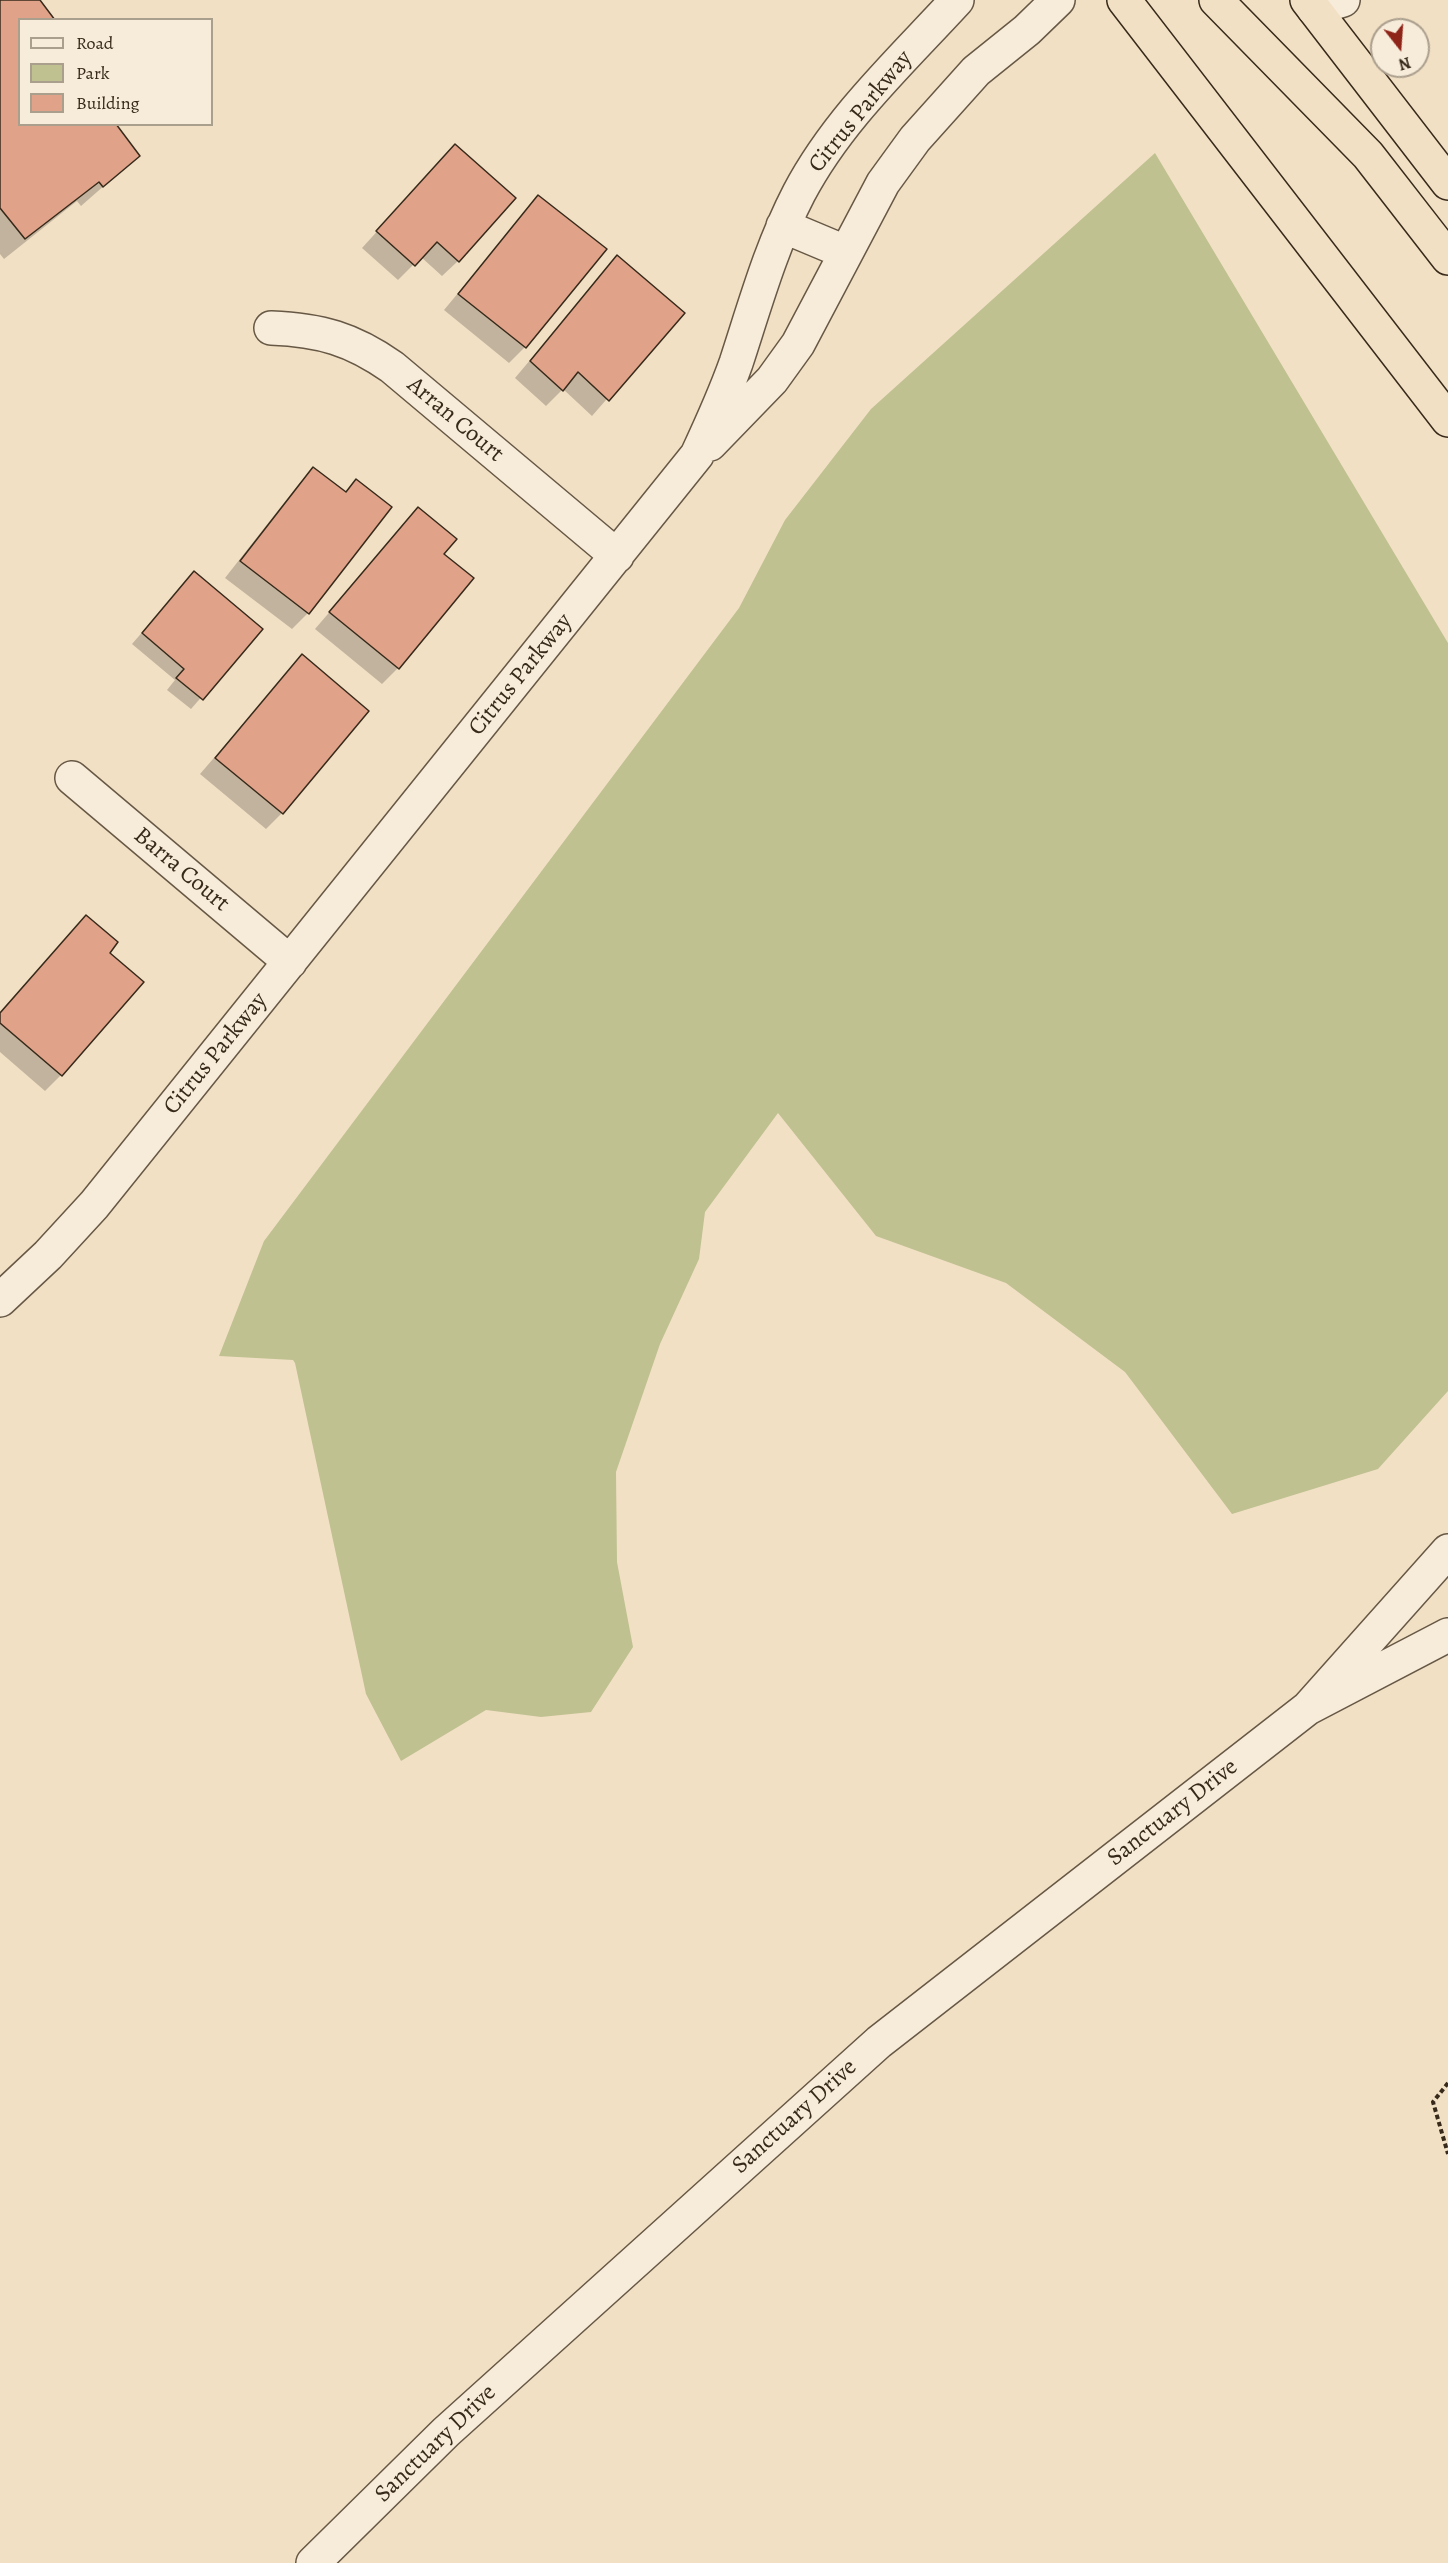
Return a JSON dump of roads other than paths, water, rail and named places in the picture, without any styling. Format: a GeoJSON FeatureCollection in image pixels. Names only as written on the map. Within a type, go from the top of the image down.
{"type":"FeatureCollection","features":[{"type":"Feature","properties":{"kind":"highway"},"geometry":{"type":"LineString","coordinates":[[1124,0],[1448,420]]}},
{"type":"Feature","properties":{"kind":"highway"},"geometry":{"type":"LineString","coordinates":[[1216,0],[1368,155],[1448,258]]}},
{"type":"Feature","properties":{"kind":"highway"},"geometry":{"type":"LineString","coordinates":[[1321,3],[1448,183]]}},
{"type":"Feature","properties":{"kind":"street","name":"Citrus Parkway"},"geometry":{"type":"LineString","coordinates":[[0,1300],[48,1255],[94,1204],[697,455],[735,365],[762,280],[783,226],[800,191],[822,156],[858,108],[957,0]]}},
{"type":"Feature","properties":{"kind":"street"},"geometry":{"type":"LineString","coordinates":[[697,455],[772,380],[798,344],[883,183],[915,139],[976,71],[1027,30],[1058,0]]}},
{"type":"Feature","properties":{"kind":"street"},"geometry":{"type":"LineString","coordinates":[[783,226],[845,252]]}},
{"type":"Feature","properties":{"kind":"street","name":"Arran Court"},"geometry":{"type":"LineString","coordinates":[[271,328],[304,329],[363,347],[392,367],[617,556]]}},
{"type":"Feature","properties":{"kind":"street","name":"Barra Court"},"geometry":{"type":"LineString","coordinates":[[72,778],[290,962]]}},
{"type":"Feature","properties":{"kind":"street","name":"Sanctuary Drive"},"geometry":{"type":"LineString","coordinates":[[1308,1708],[1448,1551]]}},
{"type":"Feature","properties":{"kind":"street","name":"Sanctuary Drive"},"geometry":{"type":"LineString","coordinates":[[313,2563],[446,2432],[879,2042],[1308,1708],[1448,1635]]}}]}
